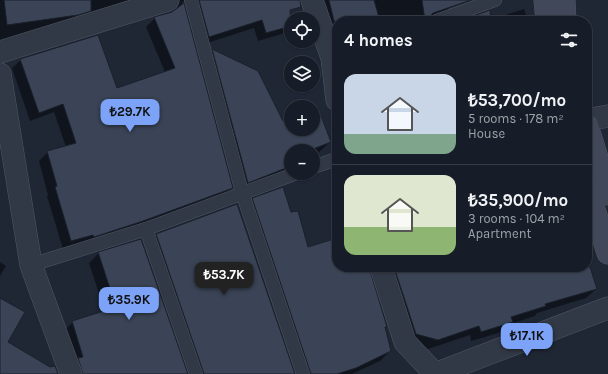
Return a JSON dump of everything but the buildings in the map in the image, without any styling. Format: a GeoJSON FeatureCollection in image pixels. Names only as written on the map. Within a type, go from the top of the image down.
{"type":"FeatureCollection","features":[{"type":"Feature","properties":{"kind":"main road"},"geometry":{"type":"LineString","coordinates":[[545,0],[547,16]]}},
{"type":"Feature","properties":{"kind":"main road"},"geometry":{"type":"LineString","coordinates":[[564,0],[565,16]]}},
{"type":"Feature","properties":{"kind":"main road"},"geometry":{"type":"LineString","coordinates":[[592,182],[593,193],[608,253]]}},
{"type":"Feature","properties":{"kind":"street"},"geometry":{"type":"LineString","coordinates":[[312,0],[332,52]]}},
{"type":"Feature","properties":{"kind":"street"},"geometry":{"type":"LineString","coordinates":[[0,52],[160,1]]}},
{"type":"Feature","properties":{"kind":"street"},"geometry":{"type":"LineString","coordinates":[[0,74],[31,265],[71,374]]}},
{"type":"Feature","properties":{"kind":"street"},"geometry":{"type":"LineString","coordinates":[[592,119],[608,116]]}},
{"type":"Feature","properties":{"kind":"street"},"geometry":{"type":"LineString","coordinates":[[383,272],[405,342],[435,374],[608,308]]}},
{"type":"Feature","properties":{"kind":"lane"},"geometry":{"type":"LineString","coordinates":[[190,0],[242,192],[303,374]]}},
{"type":"Feature","properties":{"kind":"lane"},"geometry":{"type":"LineString","coordinates":[[450,16],[495,0]]}},
{"type":"Feature","properties":{"kind":"lane"},"geometry":{"type":"LineString","coordinates":[[320,165],[332,161]]}},
{"type":"Feature","properties":{"kind":"lane"},"geometry":{"type":"LineString","coordinates":[[31,265],[146,228],[284,177]]}},
{"type":"Feature","properties":{"kind":"lane"},"geometry":{"type":"LineString","coordinates":[[146,228],[196,374]]}}]}
